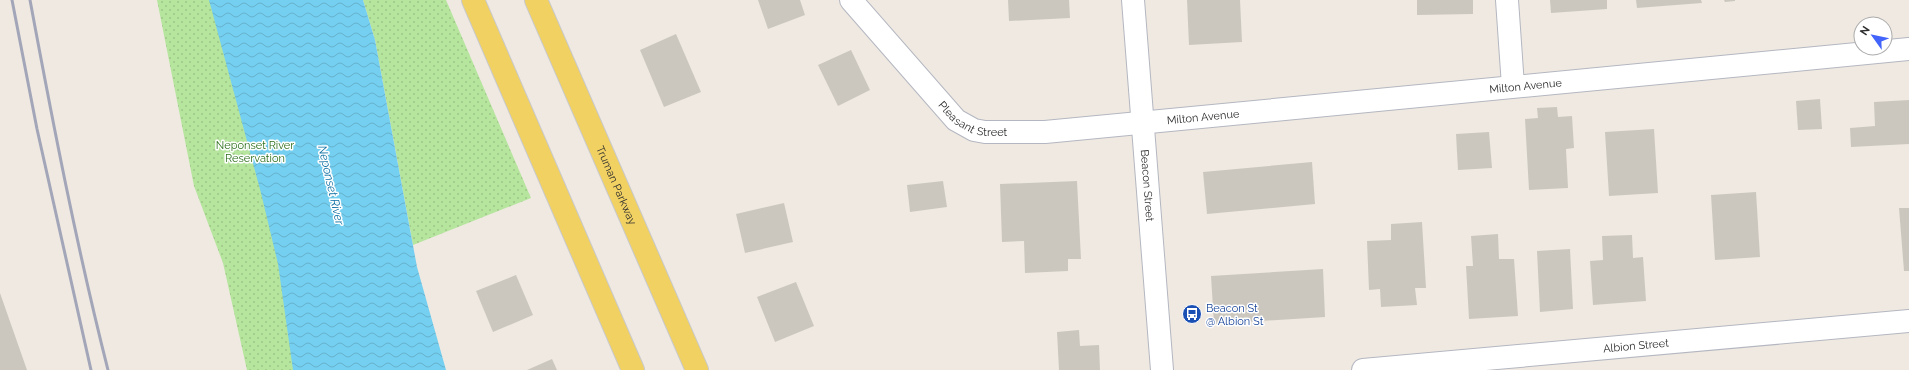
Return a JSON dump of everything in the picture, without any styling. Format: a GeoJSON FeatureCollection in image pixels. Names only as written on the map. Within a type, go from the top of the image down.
{"type":"FeatureCollection","features":[{"type":"Feature","properties":{"kind":"main road"},"geometry":{"type":"LineString","coordinates":[[473,0],[633,370]]}},
{"type":"Feature","properties":{"kind":"main road","name":"Truman Parkway"},"geometry":{"type":"LineString","coordinates":[[536,0],[697,370]]}},
{"type":"Feature","properties":{"kind":"street","name":"Pleasant Street"},"geometry":{"type":"LineString","coordinates":[[851,0],[949,113],[956,120],[974,130],[985,132],[1045,132],[1143,122]]}},
{"type":"Feature","properties":{"kind":"street","name":"Beacon Street"},"geometry":{"type":"LineString","coordinates":[[1133,0],[1162,370]]}},
{"type":"Feature","properties":{"kind":"street"},"geometry":{"type":"LineString","coordinates":[[1508,0],[1513,86]]}},
{"type":"Feature","properties":{"kind":"street","name":"Milton Avenue"},"geometry":{"type":"LineString","coordinates":[[1143,122],[1909,49]]}},
{"type":"Feature","properties":{"kind":"street","name":"Albion Street"},"geometry":{"type":"LineString","coordinates":[[1363,370],[1909,321]]}},
{"type":"Feature","properties":{"kind":"green space","name":"Neponset River Reservation"},"geometry":{"type":"Polygon","coordinates":[[[157,0],[289,0],[372,370],[247,370],[223,263],[194,186],[157,0]]]}},
{"type":"Feature","properties":{"kind":"green space"},"geometry":{"type":"Polygon","coordinates":[[[363,0],[446,0],[531,198],[413,245],[375,40],[363,0]]]}},
{"type":"Feature","properties":{"kind":"water","name":"Neponset River"},"geometry":{"type":"Polygon","coordinates":[[[209,0],[363,0],[375,40],[417,267],[446,370],[293,370],[278,264],[261,193],[209,0]]]}},
{"type":"Feature","properties":{"kind":"building"},"geometry":{"type":"Polygon","coordinates":[[[758,0],[800,0],[805,15],[768,29],[758,0]]]}},
{"type":"Feature","properties":{"kind":"building"},"geometry":{"type":"Polygon","coordinates":[[[1008,0],[1069,0],[1070,18],[1009,21],[1008,0]]]}},
{"type":"Feature","properties":{"kind":"building"},"geometry":{"type":"Polygon","coordinates":[[[1187,0],[1240,0],[1242,42],[1189,45],[1187,0]]]}},
{"type":"Feature","properties":{"kind":"building"},"geometry":{"type":"Polygon","coordinates":[[[1417,0],[1473,0],[1473,14],[1417,15],[1417,0]]]}},
{"type":"Feature","properties":{"kind":"building"},"geometry":{"type":"Polygon","coordinates":[[[1550,0],[1607,0],[1607,9],[1551,13],[1550,0]]]}},
{"type":"Feature","properties":{"kind":"building"},"geometry":{"type":"Polygon","coordinates":[[[1636,0],[1701,0],[1702,3],[1637,8],[1636,0]]]}},
{"type":"Feature","properties":{"kind":"building"},"geometry":{"type":"Polygon","coordinates":[[[1724,0],[1735,0],[1735,1],[1725,2],[1724,0]]]}},
{"type":"Feature","properties":{"kind":"building"},"geometry":{"type":"Polygon","coordinates":[[[676,34],[701,92],[664,107],[640,50],[676,34]]]}},
{"type":"Feature","properties":{"kind":"building"},"geometry":{"type":"Polygon","coordinates":[[[851,50],[870,90],[838,106],[818,65],[851,50]]]}},
{"type":"Feature","properties":{"kind":"building"},"geometry":{"type":"Polygon","coordinates":[[[1820,99],[1822,129],[1798,130],[1796,101],[1820,99]]]}},
{"type":"Feature","properties":{"kind":"building"},"geometry":{"type":"Polygon","coordinates":[[[1909,100],[1909,144],[1851,147],[1850,128],[1875,126],[1874,102],[1909,100]]]}},
{"type":"Feature","properties":{"kind":"building"},"geometry":{"type":"Polygon","coordinates":[[[1557,107],[1558,117],[1572,116],[1574,148],[1566,149],[1568,188],[1529,190],[1525,119],[1538,118],[1537,108],[1557,107]]]}},
{"type":"Feature","properties":{"kind":"building"},"geometry":{"type":"Polygon","coordinates":[[[1654,129],[1658,193],[1609,196],[1605,132],[1654,129]]]}},
{"type":"Feature","properties":{"kind":"building"},"geometry":{"type":"Polygon","coordinates":[[[1489,132],[1492,168],[1458,170],[1456,134],[1489,132]]]}},
{"type":"Feature","properties":{"kind":"building"},"geometry":{"type":"Polygon","coordinates":[[[1312,162],[1315,204],[1207,214],[1203,172],[1312,162]]]}},
{"type":"Feature","properties":{"kind":"building"},"geometry":{"type":"Polygon","coordinates":[[[943,181],[947,207],[910,212],[907,185],[943,181]]]}},
{"type":"Feature","properties":{"kind":"building"},"geometry":{"type":"Polygon","coordinates":[[[1077,181],[1081,259],[1068,259],[1068,271],[1025,273],[1024,241],[1002,242],[1000,184],[1077,181]]]}},
{"type":"Feature","properties":{"kind":"building"},"geometry":{"type":"Polygon","coordinates":[[[1756,192],[1760,257],[1715,260],[1711,195],[1756,192]]]}},
{"type":"Feature","properties":{"kind":"building"},"geometry":{"type":"Polygon","coordinates":[[[784,203],[793,242],[745,253],[736,214],[784,203]]]}},
{"type":"Feature","properties":{"kind":"building"},"geometry":{"type":"Polygon","coordinates":[[[1899,208],[1909,208],[1909,271],[1904,271],[1899,208]]]}},
{"type":"Feature","properties":{"kind":"building"},"geometry":{"type":"Polygon","coordinates":[[[1422,222],[1426,288],[1415,288],[1417,305],[1381,307],[1380,289],[1369,290],[1367,241],[1391,240],[1391,224],[1422,222]]]}},
{"type":"Feature","properties":{"kind":"building"},"geometry":{"type":"Polygon","coordinates":[[[1498,234],[1499,259],[1514,259],[1518,316],[1469,319],[1466,266],[1473,266],[1471,236],[1498,234]]]}},
{"type":"Feature","properties":{"kind":"building"},"geometry":{"type":"Polygon","coordinates":[[[1632,235],[1633,258],[1643,257],[1646,301],[1593,305],[1590,261],[1603,260],[1602,236],[1632,235]]]}},
{"type":"Feature","properties":{"kind":"building"},"geometry":{"type":"Polygon","coordinates":[[[1570,249],[1573,309],[1540,312],[1537,251],[1570,249]]]}},
{"type":"Feature","properties":{"kind":"building"},"geometry":{"type":"Polygon","coordinates":[[[1323,269],[1325,317],[1214,324],[1211,276],[1323,269]]]}},
{"type":"Feature","properties":{"kind":"building"},"geometry":{"type":"Polygon","coordinates":[[[516,275],[533,315],[493,332],[476,291],[516,275]]]}},
{"type":"Feature","properties":{"kind":"building"},"geometry":{"type":"Polygon","coordinates":[[[796,282],[814,326],[775,342],[757,297],[796,282]]]}},
{"type":"Feature","properties":{"kind":"building"},"geometry":{"type":"Polygon","coordinates":[[[0,293],[27,370],[0,370],[0,293]]]}},
{"type":"Feature","properties":{"kind":"building"},"geometry":{"type":"Polygon","coordinates":[[[1079,330],[1080,346],[1099,345],[1100,370],[1059,370],[1057,332],[1079,330]]]}},
{"type":"Feature","properties":{"kind":"building"},"geometry":{"type":"Polygon","coordinates":[[[552,359],[557,370],[527,370],[552,359]]]}},
{"type":"Feature","properties":{"kind":"railway"},"geometry":{"type":"LineString","coordinates":[[12,0],[37,129],[91,370]]}},
{"type":"Feature","properties":{"kind":"railway"},"geometry":{"type":"LineString","coordinates":[[30,0],[66,186],[108,370]]}},
{"type":"Feature","properties":{"kind":"place","name":"Beacon St @ Albion St"},"geometry":{"type":"Point","coordinates":[1192,314]}}]}
